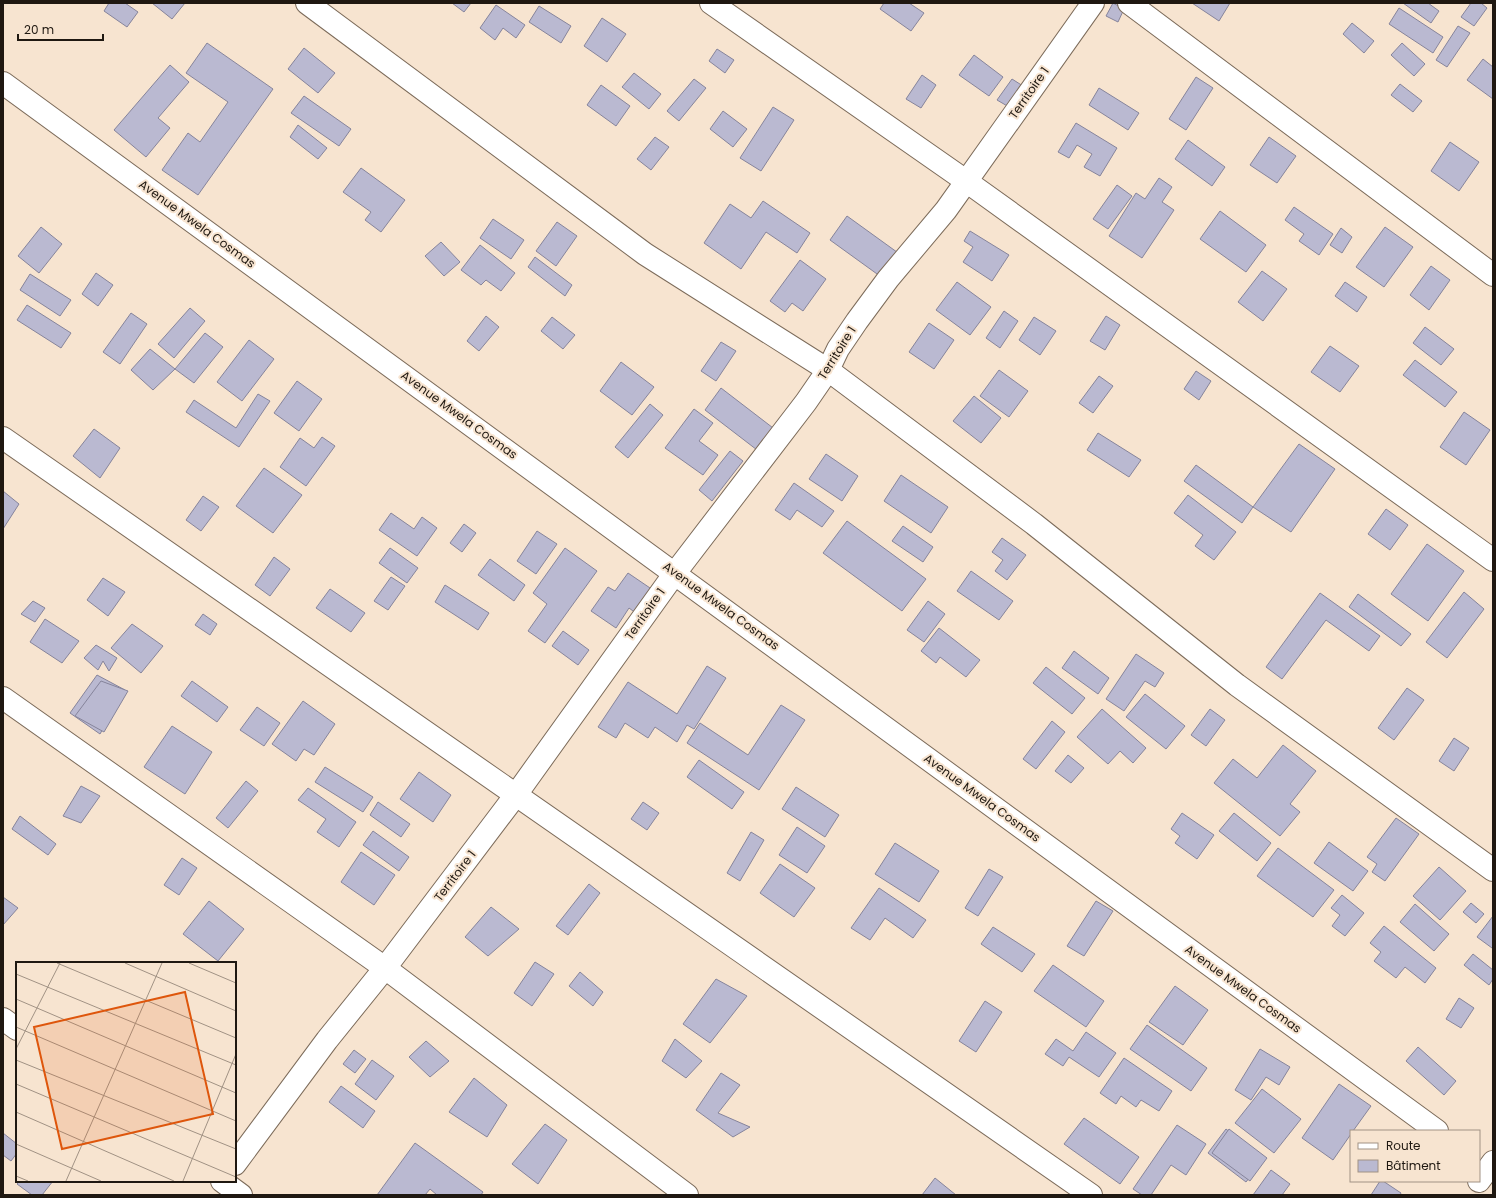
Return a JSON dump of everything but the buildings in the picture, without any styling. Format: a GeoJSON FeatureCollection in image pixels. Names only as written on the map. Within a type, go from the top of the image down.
{"type":"FeatureCollection","features":[{"type":"Feature","properties":{"kind":"street"},"geometry":{"type":"LineString","coordinates":[[307,3],[645,254],[828,370],[1034,524],[1237,685],[1493,870]]}},
{"type":"Feature","properties":{"kind":"street"},"geometry":{"type":"LineString","coordinates":[[711,3],[966,181],[1493,560]]}},
{"type":"Feature","properties":{"kind":"street","name":"Territoire 1"},"geometry":{"type":"LineString","coordinates":[[236,1163],[327,1040],[385,968],[515,796],[674,573],[757,466],[828,370],[838,349],[857,321],[888,279],[946,210],[1093,3]]}},
{"type":"Feature","properties":{"kind":"street"},"geometry":{"type":"LineString","coordinates":[[1129,3],[1493,275]]}},
{"type":"Feature","properties":{"kind":"street","name":"Avenue Mwela Cosmas"},"geometry":{"type":"LineString","coordinates":[[3,83],[1436,1130]]}},
{"type":"Feature","properties":{"kind":"street"},"geometry":{"type":"LineString","coordinates":[[3,438],[515,796],[1091,1195]]}},
{"type":"Feature","properties":{"kind":"street"},"geometry":{"type":"LineString","coordinates":[[3,698],[385,968],[686,1195]]}},
{"type":"Feature","properties":{"kind":"street"},"geometry":{"type":"LineString","coordinates":[[3,1019],[16,1028]]}},
{"type":"Feature","properties":{"kind":"street"},"geometry":{"type":"LineString","coordinates":[[1468,1195],[1477,1182]]}}]}
